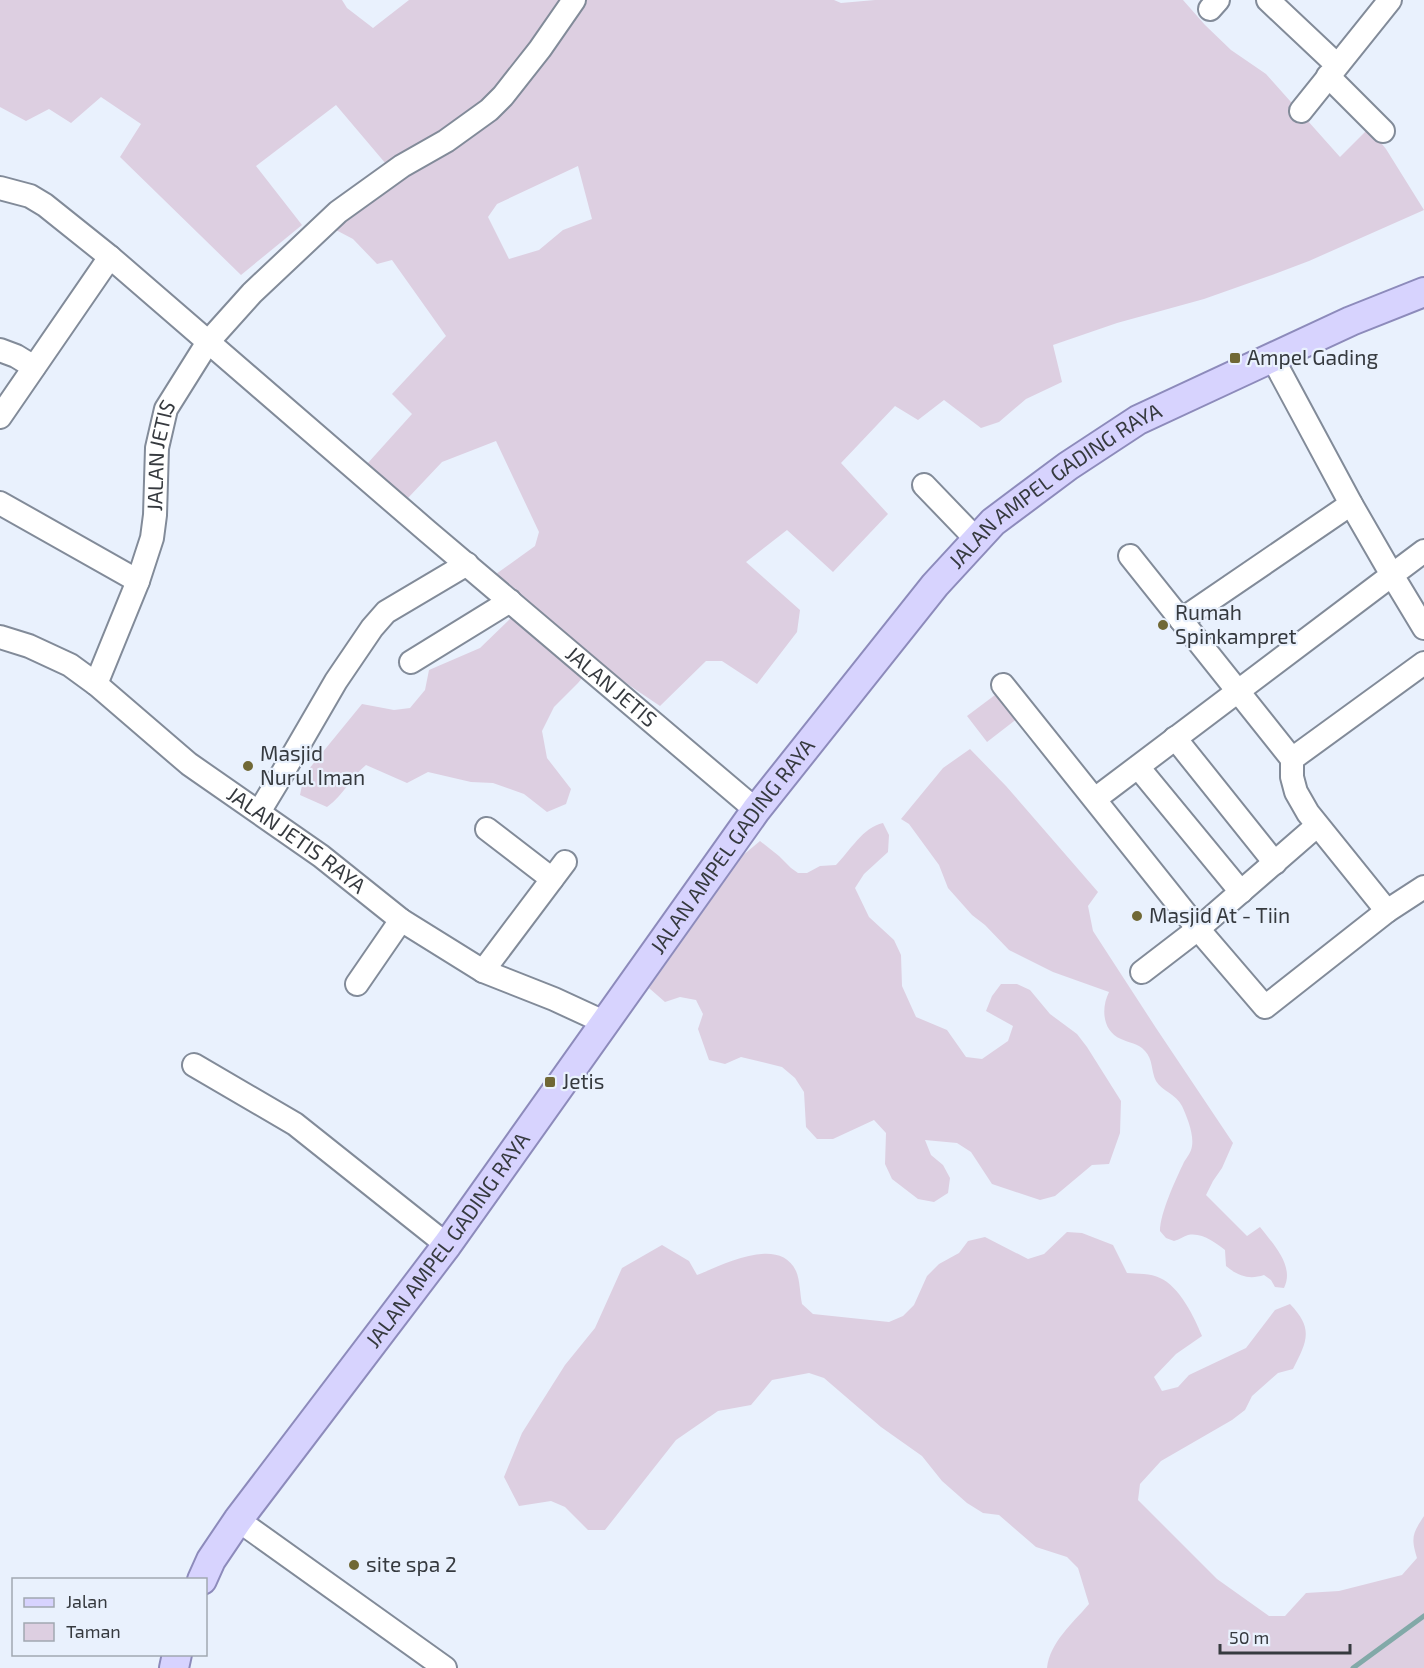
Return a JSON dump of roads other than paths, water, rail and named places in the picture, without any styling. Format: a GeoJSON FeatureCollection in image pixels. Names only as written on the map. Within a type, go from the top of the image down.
{"type":"FeatureCollection","features":[{"type":"Feature","properties":{"kind":"main road","name":"JALAN AMPEL GADING RAYA"},"geometry":{"type":"LineString","coordinates":[[203,1578],[211,1560],[238,1520],[447,1245],[756,810],[935,585],[993,522],[1068,466],[1138,420],[1352,321],[1424,292]]}},
{"type":"Feature","properties":{"kind":"street"},"geometry":{"type":"LineString","coordinates":[[208,342],[252,293],[338,212],[402,166],[446,141],[489,111],[540,49],[574,0]]}},
{"type":"Feature","properties":{"kind":"street"},"geometry":{"type":"LineString","coordinates":[[1268,0],[1333,70],[1383,131]]}},
{"type":"Feature","properties":{"kind":"street"},"geometry":{"type":"LineString","coordinates":[[1301,111],[1333,70],[1377,5]]}},
{"type":"Feature","properties":{"kind":"street","name":"JALAN JETIS"},"geometry":{"type":"LineString","coordinates":[[0,188],[30,196],[45,205],[110,257],[756,810]]}},
{"type":"Feature","properties":{"kind":"street"},"geometry":{"type":"LineString","coordinates":[[0,417],[110,257]]}},
{"type":"Feature","properties":{"kind":"street","name":"JALAN JETIS"},"geometry":{"type":"LineString","coordinates":[[96,684],[138,581],[152,538],[157,448],[166,409],[208,342]]}},
{"type":"Feature","properties":{"kind":"street"},"geometry":{"type":"LineString","coordinates":[[0,350],[34,367]]}},
{"type":"Feature","properties":{"kind":"street"},"geometry":{"type":"LineString","coordinates":[[1273,359],[1351,504],[1424,628]]}},
{"type":"Feature","properties":{"kind":"street"},"geometry":{"type":"LineString","coordinates":[[924,486],[977,540]]}},
{"type":"Feature","properties":{"kind":"street"},"geometry":{"type":"LineString","coordinates":[[0,503],[138,581]]}},
{"type":"Feature","properties":{"kind":"street"},"geometry":{"type":"LineString","coordinates":[[1181,620],[1351,504]]}},
{"type":"Feature","properties":{"kind":"street"},"geometry":{"type":"LineString","coordinates":[[1095,800],[1424,551]]}},
{"type":"Feature","properties":{"kind":"street"},"geometry":{"type":"LineString","coordinates":[[1130,555],[1292,759],[1292,777],[1296,792],[1308,813],[1387,911]]}},
{"type":"Feature","properties":{"kind":"street"},"geometry":{"type":"LineString","coordinates":[[258,812],[336,681],[372,628],[386,612],[467,564]]}},
{"type":"Feature","properties":{"kind":"street"},"geometry":{"type":"LineString","coordinates":[[411,662],[510,601]]}},
{"type":"Feature","properties":{"kind":"street","name":"JALAN JETIS RAYA"},"geometry":{"type":"LineString","coordinates":[[0,637],[29,646],[60,660],[96,684],[189,764],[321,856],[401,920],[483,971],[554,999],[606,1023]]}},
{"type":"Feature","properties":{"kind":"street"},"geometry":{"type":"LineString","coordinates":[[1292,759],[1424,663]]}},
{"type":"Feature","properties":{"kind":"street"},"geometry":{"type":"LineString","coordinates":[[1003,685],[1198,929],[1265,1007],[1387,911],[1424,887]]}},
{"type":"Feature","properties":{"kind":"street"},"geometry":{"type":"LineString","coordinates":[[1175,738],[1275,863]]}},
{"type":"Feature","properties":{"kind":"street"},"geometry":{"type":"LineString","coordinates":[[1138,767],[1241,892]]}},
{"type":"Feature","properties":{"kind":"street"},"geometry":{"type":"LineString","coordinates":[[483,971],[559,871],[487,829]]}},
{"type":"Feature","properties":{"kind":"street"},"geometry":{"type":"LineString","coordinates":[[1142,972],[1198,929],[1312,830]]}},
{"type":"Feature","properties":{"kind":"street"},"geometry":{"type":"LineString","coordinates":[[357,984],[401,920]]}},
{"type":"Feature","properties":{"kind":"street"},"geometry":{"type":"LineString","coordinates":[[194,1065],[295,1124],[447,1245]]}},
{"type":"Feature","properties":{"kind":"street"},"geometry":{"type":"LineString","coordinates":[[238,1520],[445,1668]]}},
{"type":"Feature","properties":{"kind":"waterway"},"geometry":{"type":"LineString","coordinates":[[1353,1668],[1424,1616]]}},
{"type":"Feature","properties":{"kind":"place","name":"Ampel Gading"},"geometry":{"type":"Point","coordinates":[1235,358]}},
{"type":"Feature","properties":{"kind":"place","name":"Rumah Spinkampret"},"geometry":{"type":"Point","coordinates":[1163,625]}},
{"type":"Feature","properties":{"kind":"place","name":"Masjid Nurul Iman"},"geometry":{"type":"Point","coordinates":[248,766]}},
{"type":"Feature","properties":{"kind":"place","name":"Masjid At - Tiin"},"geometry":{"type":"Point","coordinates":[1137,916]}},
{"type":"Feature","properties":{"kind":"place","name":"Jetis"},"geometry":{"type":"Point","coordinates":[550,1082]}},
{"type":"Feature","properties":{"kind":"place","name":"site spa 2"},"geometry":{"type":"Point","coordinates":[354,1565]}}]}
